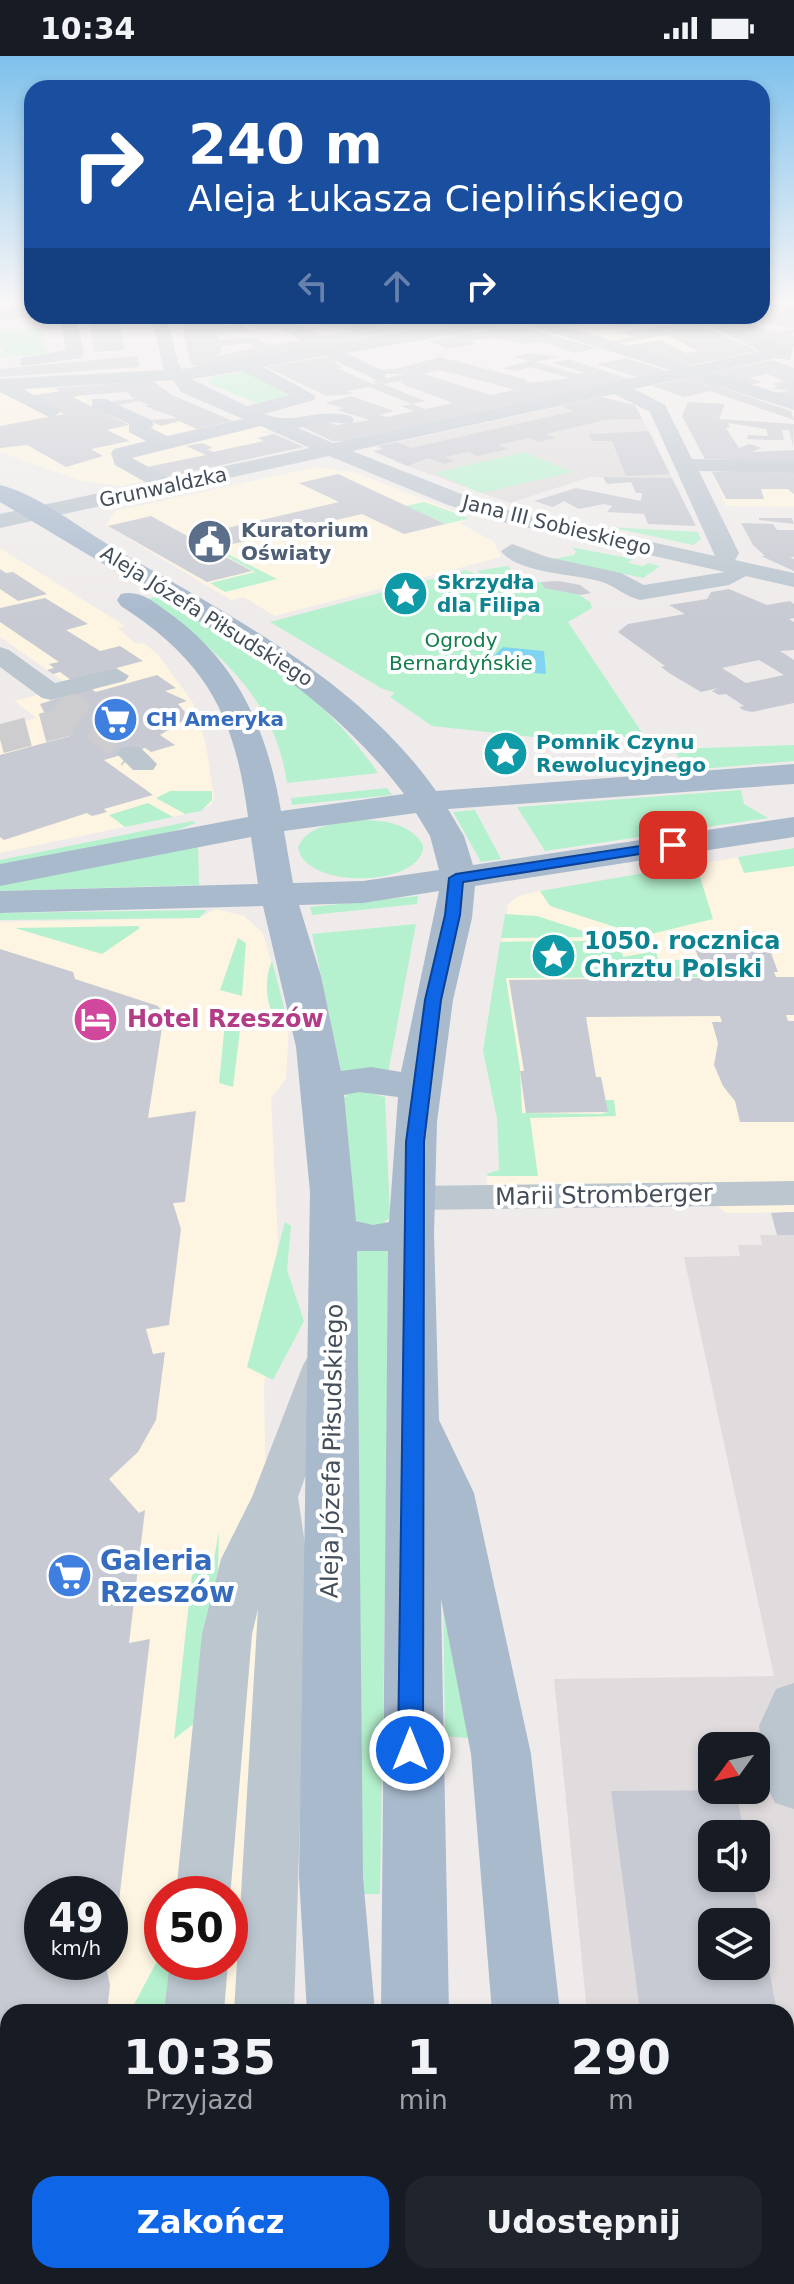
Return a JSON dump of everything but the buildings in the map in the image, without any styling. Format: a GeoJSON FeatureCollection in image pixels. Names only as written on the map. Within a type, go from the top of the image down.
{"type":"FeatureCollection","features":[{"type":"Feature","properties":{"kind":"main road","name":"Aleja Józefa Piłsudskiego"},"geometry":{"type":"LineString","coordinates":[[1,514],[36,513],[253,641],[326,690],[388,749],[425,801],[450,840],[456,861],[456,878]]}},
{"type":"Feature","properties":{"kind":"main road","name":"Aleja Józefa Piłsudskiego"},"geometry":{"type":"LineString","coordinates":[[1,514],[153,613],[208,662],[245,726],[323,1089],[333,1172],[331,1877],[340,2004]]}},
{"type":"Feature","properties":{"kind":"main road"},"geometry":{"type":"LineString","coordinates":[[0,875],[336,811],[425,801],[794,774]]}},
{"type":"Feature","properties":{"kind":"main road"},"geometry":{"type":"LineString","coordinates":[[794,785],[768,791],[759,798],[770,809],[794,816]]}},
{"type":"Feature","properties":{"kind":"main road"},"geometry":{"type":"LineString","coordinates":[[0,902],[363,892],[794,827]]}},
{"type":"Feature","properties":{"kind":"main road"},"geometry":{"type":"LineString","coordinates":[[415,2004],[410,1877],[413,1214],[419,1091],[433,1000],[453,915],[456,878]]}},
{"type":"Feature","properties":{"kind":"main road"},"geometry":{"type":"LineString","coordinates":[[323,1089],[356,1078],[372,1078],[419,1091]]}},
{"type":"Feature","properties":{"kind":"main road"},"geometry":{"type":"LineString","coordinates":[[334,1228],[356,1239],[377,1241],[413,1214]]}},
{"type":"Feature","properties":{"kind":"main road"},"geometry":{"type":"LineString","coordinates":[[413,1419],[447,1493],[501,1754],[525,2004]]}},
{"type":"Feature","properties":{"kind":"street"},"geometry":{"type":"LineString","coordinates":[[42,407],[51,412]]}},
{"type":"Feature","properties":{"kind":"street"},"geometry":{"type":"LineString","coordinates":[[108,407],[144,424],[136,428],[162,442]]}},
{"type":"Feature","properties":{"kind":"street","name":"Jana III Sobieskiego"},"geometry":{"type":"LineString","coordinates":[[231,407],[456,500],[513,505],[548,527],[794,580]]}},
{"type":"Feature","properties":{"kind":"street"},"geometry":{"type":"LineString","coordinates":[[262,420],[286,407]]}},
{"type":"Feature","properties":{"kind":"street","name":"Grunwaldzka"},"geometry":{"type":"LineString","coordinates":[[36,513],[168,486],[254,474],[333,450],[526,407]]}},
{"type":"Feature","properties":{"kind":"street"},"geometry":{"type":"LineString","coordinates":[[508,546],[541,563],[613,578],[640,593],[729,578],[728,553],[655,407]]}},
{"type":"Feature","properties":{"kind":"street"},"geometry":{"type":"LineString","coordinates":[[168,486],[120,457],[126,450],[262,420],[328,416],[344,420]]}},
{"type":"Feature","properties":{"kind":"street"},"geometry":{"type":"LineString","coordinates":[[686,465],[794,467]]}},
{"type":"Feature","properties":{"kind":"street"},"geometry":{"type":"LineString","coordinates":[[473,529],[513,505]]}},
{"type":"Feature","properties":{"kind":"street"},"geometry":{"type":"LineString","coordinates":[[508,546],[548,527]]}},
{"type":"Feature","properties":{"kind":"street"},"geometry":{"type":"LineString","coordinates":[[508,546],[529,582]]}},
{"type":"Feature","properties":{"kind":"street","name":"Jana III Sobieskiego"},"geometry":{"type":"LineString","coordinates":[[729,568],[794,588]]}},
{"type":"Feature","properties":{"kind":"street"},"geometry":{"type":"LineString","coordinates":[[3,660],[56,695],[116,676]]}},
{"type":"Feature","properties":{"kind":"street","name":"Marii Stromberger"},"geometry":{"type":"LineString","coordinates":[[413,1214],[588,1183],[694,1182],[794,1193]]}},
{"type":"Feature","properties":{"kind":"street"},"geometry":{"type":"LineString","coordinates":[[206,1876],[227,1634],[245,1559],[275,1497],[332,1343]]}},
{"type":"Feature","properties":{"kind":"street"},"geometry":{"type":"LineString","coordinates":[[264,2004],[284,1564],[275,1497]]}},
{"type":"Feature","properties":{"kind":"street"},"geometry":{"type":"LineString","coordinates":[[794,1703],[785,1726],[794,1787]]}},
{"type":"Feature","properties":{"kind":"street"},"geometry":{"type":"LineString","coordinates":[[195,2004],[197,1980]]}},
{"type":"Feature","properties":{"kind":"shaded area"},"geometry":{"type":"Polygon","coordinates":[[[0,407],[119,407],[145,420],[210,412],[233,421],[245,419],[269,429],[260,432],[304,447],[122,486],[81,481],[0,452],[0,407]]]}},
{"type":"Feature","properties":{"kind":"shaded area"},"geometry":{"type":"Polygon","coordinates":[[[565,407],[599,420],[642,419],[672,478],[590,477],[510,503],[407,466],[413,463],[375,447],[565,407]]]}},
{"type":"Feature","properties":{"kind":"shaded area"},"geometry":{"type":"Polygon","coordinates":[[[316,467],[354,472],[464,515],[467,519],[460,523],[494,542],[501,557],[275,616],[244,597],[231,600],[106,525],[115,511],[316,467]]]}},
{"type":"Feature","properties":{"kind":"shaded area"},"geometry":{"type":"Polygon","coordinates":[[[712,472],[794,473],[794,507],[726,506],[712,472]]]}},
{"type":"Feature","properties":{"kind":"shaded area"},"geometry":{"type":"Polygon","coordinates":[[[0,548],[125,626],[118,628],[136,644],[144,643],[159,656],[193,703],[206,745],[214,798],[211,805],[195,812],[0,853],[0,728],[36,718],[15,701],[70,686],[0,637],[0,548]]]}},
{"type":"Feature","properties":{"kind":"shaded area"},"geometry":{"type":"Polygon","coordinates":[[[794,848],[794,1212],[726,1213],[715,1204],[489,1206],[486,1174],[499,1170],[497,1119],[483,1051],[508,904],[519,896],[540,891],[794,848]]]}},
{"type":"Feature","properties":{"kind":"shaded area"},"geometry":{"type":"Polygon","coordinates":[[[216,909],[244,916],[263,933],[289,1026],[286,1079],[271,1098],[278,1242],[264,1388],[275,2004],[0,2004],[0,922],[199,918],[216,909]]]}},
{"type":"Feature","properties":{"kind":"shaded area"},"geometry":{"type":"Polygon","coordinates":[[[760,1235],[794,1235],[794,2004],[586,2004],[554,1679],[774,1676],[684,1257],[740,1256],[738,1245],[762,1245],[760,1235]]]}},
{"type":"Feature","properties":{"kind":"green space"},"geometry":{"type":"Polygon","coordinates":[[[524,452],[573,472],[481,493],[435,473],[524,452]]]}},
{"type":"Feature","properties":{"kind":"green space"},"geometry":{"type":"Polygon","coordinates":[[[424,502],[468,519],[445,524],[405,506],[424,502]]]}},
{"type":"Feature","properties":{"kind":"green space"},"geometry":{"type":"Polygon","coordinates":[[[610,527],[698,532],[701,539],[693,545],[610,527]]]}},
{"type":"Feature","properties":{"kind":"green space"},"geometry":{"type":"Polygon","coordinates":[[[571,547],[633,559],[628,563],[660,566],[643,578],[554,559],[574,555],[576,551],[571,547]]]}},
{"type":"Feature","properties":{"kind":"green space"},"geometry":{"type":"Polygon","coordinates":[[[219,552],[277,579],[225,592],[210,583],[255,572],[219,552]]]}},
{"type":"Feature","properties":{"kind":"green space","name":"Ogrody Bernardyńskie"},"geometry":{"type":"Polygon","coordinates":[[[508,566],[518,583],[541,582],[544,588],[576,593],[590,602],[592,608],[568,622],[645,737],[551,739],[432,726],[390,697],[395,693],[381,688],[270,622],[466,570],[506,586],[476,571],[508,566]]]}},
{"type":"Feature","properties":{"kind":"green space"},"geometry":{"type":"Polygon","coordinates":[[[161,596],[280,672],[332,717],[378,773],[287,783],[280,752],[255,699],[218,656],[147,599],[161,596]]]}},
{"type":"Feature","properties":{"kind":"green space"},"geometry":{"type":"Polygon","coordinates":[[[794,745],[794,761],[690,770],[672,749],[794,745]]]}},
{"type":"Feature","properties":{"kind":"green space"},"geometry":{"type":"Polygon","coordinates":[[[387,788],[392,795],[292,805],[291,798],[387,788]]]}},
{"type":"Feature","properties":{"kind":"green space"},"geometry":{"type":"Polygon","coordinates":[[[741,790],[744,804],[768,818],[545,851],[517,807],[741,790]]]}},
{"type":"Feature","properties":{"kind":"green space"},"geometry":{"type":"Polygon","coordinates":[[[170,791],[212,791],[212,800],[201,811],[185,814],[156,798],[170,791]]]}},
{"type":"Feature","properties":{"kind":"green space"},"geometry":{"type":"Polygon","coordinates":[[[148,803],[173,817],[125,827],[109,815],[148,803]]]}},
{"type":"Feature","properties":{"kind":"green space"},"geometry":{"type":"Polygon","coordinates":[[[475,810],[501,859],[481,862],[453,812],[475,810]]]}},
{"type":"Feature","properties":{"kind":"green space"},"geometry":{"type":"Polygon","coordinates":[[[358,820],[385,822],[411,831],[423,845],[418,859],[405,869],[386,876],[364,878],[341,877],[320,871],[305,861],[298,847],[309,834],[324,826],[358,820]]]}},
{"type":"Feature","properties":{"kind":"green space"},"geometry":{"type":"Polygon","coordinates":[[[192,821],[196,823],[174,831],[0,865],[0,860],[192,821]]]}},
{"type":"Feature","properties":{"kind":"green space"},"geometry":{"type":"Polygon","coordinates":[[[198,847],[199,885],[0,891],[0,885],[198,847]]]}},
{"type":"Feature","properties":{"kind":"green space"},"geometry":{"type":"Polygon","coordinates":[[[794,848],[794,866],[744,873],[738,857],[794,848]]]}},
{"type":"Feature","properties":{"kind":"green space"},"geometry":{"type":"Polygon","coordinates":[[[696,864],[713,919],[643,936],[550,906],[540,891],[696,864]]]}},
{"type":"Feature","properties":{"kind":"green space"},"geometry":{"type":"Polygon","coordinates":[[[418,896],[417,904],[312,915],[310,907],[418,896]]]}},
{"type":"Feature","properties":{"kind":"green space"},"geometry":{"type":"Polygon","coordinates":[[[207,910],[199,918],[0,920],[0,913],[207,910]]]}},
{"type":"Feature","properties":{"kind":"green space"},"geometry":{"type":"Polygon","coordinates":[[[505,914],[537,916],[602,937],[501,938],[505,914]]]}},
{"type":"Feature","properties":{"kind":"green space"},"geometry":{"type":"Polygon","coordinates":[[[416,924],[388,1073],[362,1068],[342,1074],[312,934],[416,924]]]}},
{"type":"Feature","properties":{"kind":"green space"},"geometry":{"type":"Polygon","coordinates":[[[15,928],[140,928],[102,954],[15,928]]]}},
{"type":"Feature","properties":{"kind":"green space"},"geometry":{"type":"Polygon","coordinates":[[[238,938],[246,943],[242,996],[220,990],[238,938]]]}},
{"type":"Feature","properties":{"kind":"green space"},"geometry":{"type":"Polygon","coordinates":[[[546,941],[545,958],[562,958],[555,941],[603,941],[606,951],[622,952],[623,957],[656,951],[658,960],[695,960],[698,977],[506,978],[520,1069],[522,1113],[602,1114],[607,1112],[605,1100],[614,1100],[616,1116],[530,1118],[538,1176],[488,1176],[486,1174],[499,1170],[497,1119],[483,1051],[500,942],[546,941]]]}},
{"type":"Feature","properties":{"kind":"green space"},"geometry":{"type":"Polygon","coordinates":[[[272,961],[289,1026],[286,1028],[274,1016],[268,998],[267,978],[272,961]]]}},
{"type":"Feature","properties":{"kind":"green space"},"geometry":{"type":"Polygon","coordinates":[[[225,1022],[240,1030],[233,1087],[219,1083],[225,1022]]]}},
{"type":"Feature","properties":{"kind":"green space"},"geometry":{"type":"Polygon","coordinates":[[[353,1089],[385,1097],[390,1217],[377,1226],[362,1225],[354,1218],[344,1098],[353,1089]]]}},
{"type":"Feature","properties":{"kind":"green space"},"geometry":{"type":"Polygon","coordinates":[[[285,1222],[291,1226],[287,1270],[304,1321],[273,1380],[247,1367],[285,1222]]]}},
{"type":"Feature","properties":{"kind":"green space"},"geometry":{"type":"Polygon","coordinates":[[[354,1246],[391,1246],[380,1894],[362,1894],[354,1246]]]}},
{"type":"Feature","properties":{"kind":"green space"},"geometry":{"type":"Polygon","coordinates":[[[219,1532],[218,1570],[202,1641],[196,1722],[174,1739],[192,1575],[213,1564],[219,1532]]]}},
{"type":"Feature","properties":{"kind":"green space"},"geometry":{"type":"Polygon","coordinates":[[[443,1589],[470,1737],[466,1738],[445,1736],[443,1589]]]}},
{"type":"Feature","properties":{"kind":"green space"},"geometry":{"type":"Polygon","coordinates":[[[147,1980],[175,1980],[173,2004],[134,2004],[147,1980]]]}},
{"type":"Feature","properties":{"kind":"water"},"geometry":{"type":"Polygon","coordinates":[[[503,647],[544,651],[546,674],[481,668],[503,647]]]}},
{"type":"Feature","properties":{"kind":"tunnel"},"geometry":{"type":"LineString","coordinates":[[60,699],[83,717]]}},
{"type":"Feature","properties":{"kind":"tunnel"},"geometry":{"type":"LineString","coordinates":[[0,739],[83,717]]}},
{"type":"Feature","properties":{"kind":"tunnel"},"geometry":{"type":"LineString","coordinates":[[83,717],[131,754]]}},
{"type":"Feature","properties":{"kind":"place","name":"Kuratorium Oświaty"},"geometry":{"type":"Point","coordinates":[210,541]}},
{"type":"Feature","properties":{"kind":"place","name":"Skrzydła dla Filipa"},"geometry":{"type":"Point","coordinates":[406,593]}},
{"type":"Feature","properties":{"kind":"place","name":"CH Ameryka"},"geometry":{"type":"Point","coordinates":[115,719]}},
{"type":"Feature","properties":{"kind":"place","name":"Pomnik Czynu Rewolucyjnego"},"geometry":{"type":"Point","coordinates":[505,753]}},
{"type":"Feature","properties":{"kind":"place","name":"1050. rocznica Chrztu Polski"},"geometry":{"type":"Point","coordinates":[553,955]}},
{"type":"Feature","properties":{"kind":"place","name":"Hotel Rzeszów"},"geometry":{"type":"Point","coordinates":[96,1019]}},
{"type":"Feature","properties":{"kind":"place","name":"Galeria Rzeszów"},"geometry":{"type":"Point","coordinates":[69,1576]}},
{"type":"Feature","properties":{"kind":"route"},"geometry":{"type":"LineString","coordinates":[[410,1750],[415,1142],[419,1091],[433,1000],[453,915],[456,878],[673,845]]}}]}
